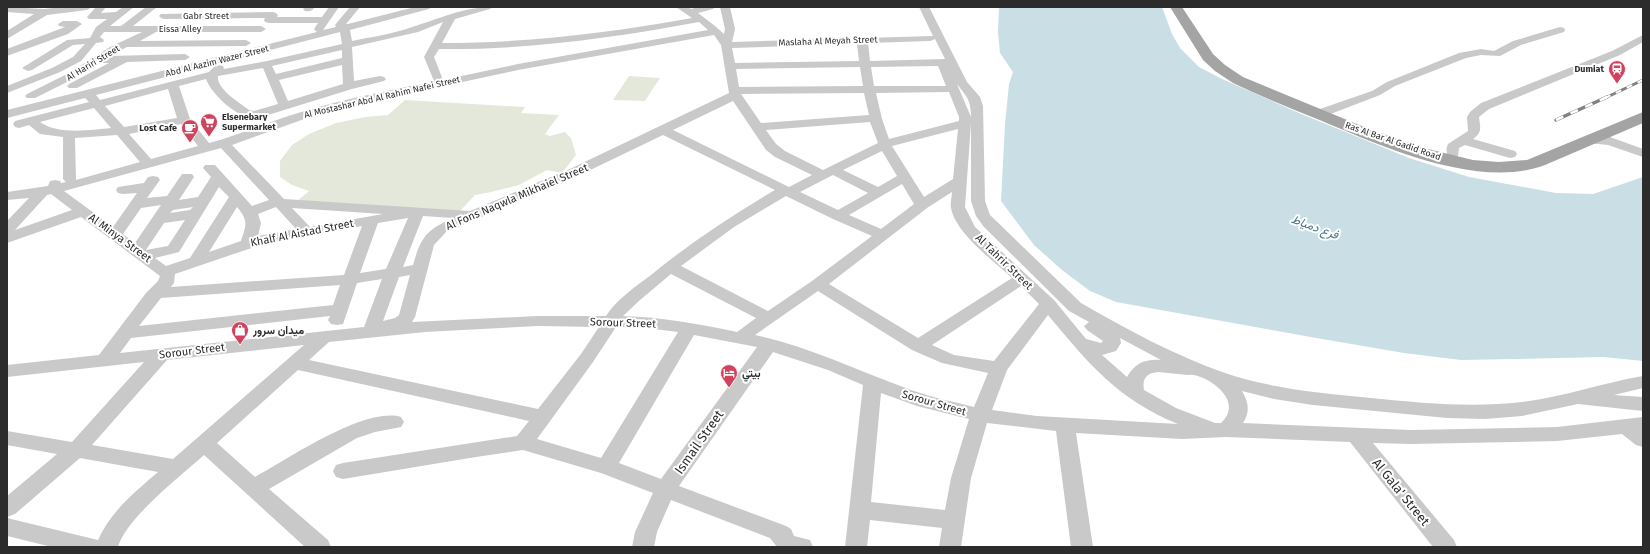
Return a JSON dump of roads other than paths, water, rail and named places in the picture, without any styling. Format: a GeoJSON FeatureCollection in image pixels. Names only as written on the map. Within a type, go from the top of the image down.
{"type":"FeatureCollection","features":[{"type":"Feature","properties":{"kind":"main road","name":"Ras Al Bar Al Gadid Road"},"geometry":{"type":"LineString","coordinates":[[1183,12],[1220,58],[1234,71],[1256,83],[1324,112],[1417,146],[1458,152],[1482,166],[1507,158],[1556,146],[1599,129],[1643,108]]}},
{"type":"Feature","properties":{"kind":"main road","name":"Ras Al Bar Al Gadid Road"},"geometry":{"type":"LineString","coordinates":[[1183,12],[1208,57],[1220,68],[1238,80],[1363,132],[1412,150],[1458,152]]}},
{"type":"Feature","properties":{"kind":"main road","name":"Ras Al Bar Al Gadid Road"},"geometry":{"type":"LineString","coordinates":[[1507,158],[1532,164],[1610,133],[1643,116]]}},
{"type":"Feature","properties":{"kind":"street"},"geometry":{"type":"LineString","coordinates":[[28,81],[70,62],[83,53],[102,27],[129,7]]}},
{"type":"Feature","properties":{"kind":"street"},"geometry":{"type":"LineString","coordinates":[[124,29],[152,7]]}},
{"type":"Feature","properties":{"kind":"street","name":"Al Hariri Street"},"geometry":{"type":"LineString","coordinates":[[30,96],[79,72],[96,60],[135,39],[151,29],[176,7]]}},
{"type":"Feature","properties":{"kind":"street"},"geometry":{"type":"LineString","coordinates":[[211,16],[223,7]]}},
{"type":"Feature","properties":{"kind":"street"},"geometry":{"type":"LineString","coordinates":[[169,68],[252,7]]}},
{"type":"Feature","properties":{"kind":"street"},"geometry":{"type":"LineString","coordinates":[[349,86],[347,45],[342,26],[354,7]]}},
{"type":"Feature","properties":{"kind":"street","name":"Abd Al Aazim Wazer Street"},"geometry":{"type":"LineString","coordinates":[[356,23],[389,10],[410,7]]}},
{"type":"Feature","properties":{"kind":"street","name":"Abd Al Aazim Wazer Street"},"geometry":{"type":"LineString","coordinates":[[7,114],[123,80],[238,50],[318,30],[426,7]]}},
{"type":"Feature","properties":{"kind":"street"},"geometry":{"type":"LineString","coordinates":[[184,120],[95,135],[69,135],[44,131],[25,123],[173,86],[213,74],[267,64],[414,30],[452,16],[487,7]]}},
{"type":"Feature","properties":{"kind":"street"},"geometry":{"type":"LineString","coordinates":[[685,9],[710,7]]}},
{"type":"Feature","properties":{"kind":"street"},"geometry":{"type":"LineString","coordinates":[[725,7],[730,29],[726,44],[734,93],[770,147],[780,154],[879,192]]}},
{"type":"Feature","properties":{"kind":"street","name":"Al Tahrir Street"},"geometry":{"type":"LineString","coordinates":[[914,7],[964,103],[978,201],[983,216],[989,224],[1075,307],[1212,375]]}},
{"type":"Feature","properties":{"kind":"street"},"geometry":{"type":"LineString","coordinates":[[924,7],[962,83],[964,103]]}},
{"type":"Feature","properties":{"kind":"street"},"geometry":{"type":"LineString","coordinates":[[8,8],[36,19],[70,25]]}},
{"type":"Feature","properties":{"kind":"street"},"geometry":{"type":"LineString","coordinates":[[94,9],[92,17],[118,15]]}},
{"type":"Feature","properties":{"kind":"street"},"geometry":{"type":"LineString","coordinates":[[14,20],[36,19],[94,9]]}},
{"type":"Feature","properties":{"kind":"street"},"geometry":{"type":"LineString","coordinates":[[7,60],[41,47],[94,9]]}},
{"type":"Feature","properties":{"kind":"street"},"geometry":{"type":"LineString","coordinates":[[271,13],[333,9]]}},
{"type":"Feature","properties":{"kind":"street"},"geometry":{"type":"LineString","coordinates":[[318,30],[333,9]]}},
{"type":"Feature","properties":{"kind":"street"},"geometry":{"type":"LineString","coordinates":[[685,9],[716,32],[726,44]]}},
{"type":"Feature","properties":{"kind":"street"},"geometry":{"type":"LineString","coordinates":[[271,13],[326,20]]}},
{"type":"Feature","properties":{"kind":"street"},"geometry":{"type":"LineString","coordinates":[[238,50],[260,29],[271,13]]}},
{"type":"Feature","properties":{"kind":"street","name":"Gabr Street"},"geometry":{"type":"LineString","coordinates":[[164,16],[241,16],[271,13]]}},
{"type":"Feature","properties":{"kind":"street"},"geometry":{"type":"LineString","coordinates":[[438,79],[429,57],[452,16]]}},
{"type":"Feature","properties":{"kind":"street"},"geometry":{"type":"LineString","coordinates":[[11,33],[36,19]]}},
{"type":"Feature","properties":{"kind":"street"},"geometry":{"type":"LineString","coordinates":[[434,46],[540,43],[646,30],[703,21]]}},
{"type":"Feature","properties":{"kind":"street","name":"Al Mostashar Abd Al Rahim Nafei Street"},"geometry":{"type":"LineString","coordinates":[[275,122],[319,106],[438,79],[696,31],[702,29],[704,26],[703,21]]}},
{"type":"Feature","properties":{"kind":"street","name":"Eissa Alley"},"geometry":{"type":"LineString","coordinates":[[70,25],[124,29],[260,29]]}},
{"type":"Feature","properties":{"kind":"street","name":"Abd Al Aazim Wazer Street"},"geometry":{"type":"LineString","coordinates":[[7,110],[204,64],[342,26]]}},
{"type":"Feature","properties":{"kind":"street"},"geometry":{"type":"LineString","coordinates":[[148,44],[179,28]]}},
{"type":"Feature","properties":{"kind":"street"},"geometry":{"type":"LineString","coordinates":[[1324,112],[1376,93],[1391,84],[1463,55],[1481,52],[1496,54],[1517,43],[1560,30]]}},
{"type":"Feature","properties":{"kind":"street","name":"Al Mostashar Abd Al Rahim Nafei Street"},"geometry":{"type":"LineString","coordinates":[[7,196],[50,188],[73,180],[203,144],[253,122],[275,122],[452,81],[716,32]]}},
{"type":"Feature","properties":{"kind":"street","name":"Maslaha Al Meyah Street"},"geometry":{"type":"LineString","coordinates":[[726,44],[813,54],[862,40],[930,38]]}},
{"type":"Feature","properties":{"kind":"street"},"geometry":{"type":"LineString","coordinates":[[1458,152],[1474,133],[1475,130],[1472,120],[1474,115],[1485,106],[1616,53],[1643,38]]}},
{"type":"Feature","properties":{"kind":"street"},"geometry":{"type":"LineString","coordinates":[[70,62],[53,62],[75,41],[135,39]]}},
{"type":"Feature","properties":{"kind":"street"},"geometry":{"type":"LineString","coordinates":[[862,40],[876,118],[885,144],[922,204]]}},
{"type":"Feature","properties":{"kind":"street"},"geometry":{"type":"LineString","coordinates":[[7,42],[64,50]]}},
{"type":"Feature","properties":{"kind":"street"},"geometry":{"type":"LineString","coordinates":[[124,44],[246,43]]}},
{"type":"Feature","properties":{"kind":"street"},"geometry":{"type":"LineString","coordinates":[[7,53],[41,47]]}},
{"type":"Feature","properties":{"kind":"street"},"geometry":{"type":"LineString","coordinates":[[28,68],[41,47]]}},
{"type":"Feature","properties":{"kind":"street"},"geometry":{"type":"LineString","coordinates":[[730,66],[813,54],[866,64],[942,63]]}},
{"type":"Feature","properties":{"kind":"street"},"geometry":{"type":"LineString","coordinates":[[813,54],[820,90]]}},
{"type":"Feature","properties":{"kind":"street"},"geometry":{"type":"LineString","coordinates":[[96,60],[185,57]]}},
{"type":"Feature","properties":{"kind":"street"},"geometry":{"type":"LineString","coordinates":[[227,58],[213,74],[212,80],[219,92],[253,122],[275,122]]}},
{"type":"Feature","properties":{"kind":"street"},"geometry":{"type":"LineString","coordinates":[[73,86],[126,59]]}},
{"type":"Feature","properties":{"kind":"street"},"geometry":{"type":"LineString","coordinates":[[272,78],[348,60]]}},
{"type":"Feature","properties":{"kind":"street"},"geometry":{"type":"LineString","coordinates":[[204,64],[213,74]]}},
{"type":"Feature","properties":{"kind":"street"},"geometry":{"type":"LineString","coordinates":[[267,64],[284,105]]}},
{"type":"Feature","properties":{"kind":"street"},"geometry":{"type":"LineString","coordinates":[[109,68],[157,71]]}},
{"type":"Feature","properties":{"kind":"street"},"geometry":{"type":"LineString","coordinates":[[93,76],[123,80]]}},
{"type":"Feature","properties":{"kind":"street"},"geometry":{"type":"LineString","coordinates":[[253,122],[284,105],[349,86],[380,79]]}},
{"type":"Feature","properties":{"kind":"street"},"geometry":{"type":"LineString","coordinates":[[8,82],[28,81],[57,83],[73,86],[87,91],[120,132],[146,160]]}},
{"type":"Feature","properties":{"kind":"street"},"geometry":{"type":"LineString","coordinates":[[173,86],[184,120],[203,144]]}},
{"type":"Feature","properties":{"kind":"street"},"geometry":{"type":"LineString","coordinates":[[734,93],[870,89],[964,103]]}},
{"type":"Feature","properties":{"kind":"street","name":"Al Fons Naqwla Mikhaiel Street"},"geometry":{"type":"LineString","coordinates":[[382,326],[399,323],[407,318],[426,245],[433,236],[447,226],[577,171],[663,130],[734,93]]}},
{"type":"Feature","properties":{"kind":"street"},"geometry":{"type":"LineString","coordinates":[[523,443],[587,358],[616,314],[634,296],[670,267],[729,224],[787,191],[827,173],[964,103]]}},
{"type":"Feature","properties":{"kind":"street","name":"Al Tahrir Street"},"geometry":{"type":"LineString","coordinates":[[964,103],[958,207],[962,218],[970,230],[1048,304],[1080,343],[1136,395],[1152,405],[1181,419],[1207,427],[1226,430]]}},
{"type":"Feature","properties":{"kind":"street"},"geometry":{"type":"LineString","coordinates":[[757,127],[876,118]]}},
{"type":"Feature","properties":{"kind":"street","name":"Al Mostashar Abd Al Rahim Nafei Street"},"geometry":{"type":"LineString","coordinates":[[73,180],[93,180],[224,144],[253,122]]}},
{"type":"Feature","properties":{"kind":"street"},"geometry":{"type":"LineString","coordinates":[[663,130],[838,216],[883,235]]}},
{"type":"Feature","properties":{"kind":"street"},"geometry":{"type":"LineString","coordinates":[[1610,133],[1620,140],[1643,149]]}},
{"type":"Feature","properties":{"kind":"street"},"geometry":{"type":"LineString","coordinates":[[69,135],[73,180]]}},
{"type":"Feature","properties":{"kind":"street"},"geometry":{"type":"LineString","coordinates":[[1593,140],[1610,141],[1643,153]]}},
{"type":"Feature","properties":{"kind":"street"},"geometry":{"type":"LineString","coordinates":[[224,144],[307,232]]}},
{"type":"Feature","properties":{"kind":"street"},"geometry":{"type":"LineString","coordinates":[[1458,152],[1507,158]]}},
{"type":"Feature","properties":{"kind":"street"},"geometry":{"type":"LineString","coordinates":[[217,176],[252,173]]}},
{"type":"Feature","properties":{"kind":"street"},"geometry":{"type":"LineString","coordinates":[[217,176],[236,196],[253,219],[254,223],[248,243]]}},
{"type":"Feature","properties":{"kind":"street"},"geometry":{"type":"LineString","coordinates":[[140,253],[174,249],[217,176]]}},
{"type":"Feature","properties":{"kind":"street"},"geometry":{"type":"LineString","coordinates":[[140,253],[159,219],[187,177]]}},
{"type":"Feature","properties":{"kind":"street"},"geometry":{"type":"LineString","coordinates":[[838,216],[905,177]]}},
{"type":"Feature","properties":{"kind":"street"},"geometry":{"type":"LineString","coordinates":[[7,238],[79,208],[93,180]]}},
{"type":"Feature","properties":{"kind":"street"},"geometry":{"type":"LineString","coordinates":[[741,337],[818,284],[922,204],[960,181]]}},
{"type":"Feature","properties":{"kind":"street"},"geometry":{"type":"LineString","coordinates":[[115,234],[151,183],[123,190]]}},
{"type":"Feature","properties":{"kind":"street"},"geometry":{"type":"LineString","coordinates":[[7,230],[50,188]]}},
{"type":"Feature","properties":{"kind":"street","name":"Al Mostashar Abd Al Rahim Nafei Street"},"geometry":{"type":"LineString","coordinates":[[7,191],[50,188]]}},
{"type":"Feature","properties":{"kind":"street","name":"Al Minya Street"},"geometry":{"type":"LineString","coordinates":[[50,188],[165,272]]}},
{"type":"Feature","properties":{"kind":"street"},"geometry":{"type":"LineString","coordinates":[[196,261],[236,196]]}},
{"type":"Feature","properties":{"kind":"street"},"geometry":{"type":"LineString","coordinates":[[136,204],[203,201]]}},
{"type":"Feature","properties":{"kind":"street"},"geometry":{"type":"LineString","coordinates":[[249,212],[279,202],[472,216]]}},
{"type":"Feature","properties":{"kind":"street"},"geometry":{"type":"LineString","coordinates":[[382,326],[392,274],[418,212]]}},
{"type":"Feature","properties":{"kind":"street","name":"Khalf Al Aistad Street"},"geometry":{"type":"LineString","coordinates":[[165,272],[248,243],[275,236],[307,232],[418,212]]}},
{"type":"Feature","properties":{"kind":"street"},"geometry":{"type":"LineString","coordinates":[[433,236],[437,213]]}},
{"type":"Feature","properties":{"kind":"street"},"geometry":{"type":"LineString","coordinates":[[159,219],[195,214]]}},
{"type":"Feature","properties":{"kind":"street"},"geometry":{"type":"LineString","coordinates":[[107,547],[109,540],[118,524],[136,504],[294,363],[335,334],[340,310],[350,279],[372,220]]}},
{"type":"Feature","properties":{"kind":"street"},"geometry":{"type":"LineString","coordinates":[[186,229],[219,224]]}},
{"type":"Feature","properties":{"kind":"street"},"geometry":{"type":"LineString","coordinates":[[670,267],[769,318]]}},
{"type":"Feature","properties":{"kind":"street"},"geometry":{"type":"LineString","coordinates":[[156,293],[350,279],[420,269]]}},
{"type":"Feature","properties":{"kind":"street"},"geometry":{"type":"LineString","coordinates":[[105,360],[156,293],[166,283],[168,275],[165,272]]}},
{"type":"Feature","properties":{"kind":"street"},"geometry":{"type":"LineString","coordinates":[[918,346],[1021,279]]}},
{"type":"Feature","properties":{"kind":"street"},"geometry":{"type":"LineString","coordinates":[[818,284],[918,346],[948,359],[968,364],[1000,368]]}},
{"type":"Feature","properties":{"kind":"street"},"geometry":{"type":"LineString","coordinates":[[950,547],[953,520],[961,478],[980,415],[1000,368],[1048,304]]}},
{"type":"Feature","properties":{"kind":"street"},"geometry":{"type":"LineString","coordinates":[[125,333],[340,310]]}},
{"type":"Feature","properties":{"kind":"street"},"geometry":{"type":"LineString","coordinates":[[1080,343],[1098,350],[1110,347],[1112,343],[1111,338],[1107,334],[1091,324],[1089,315]]}},
{"type":"Feature","properties":{"kind":"street","name":"Sorour Street"},"geometry":{"type":"LineString","coordinates":[[7,371],[161,355],[335,334],[382,326],[501,322],[638,322],[689,328],[741,337],[769,344],[834,366],[924,401],[980,415],[1037,423],[1065,425],[1182,432],[1226,430]]}},
{"type":"Feature","properties":{"kind":"street"},"geometry":{"type":"LineString","coordinates":[[606,467],[689,328]]}},
{"type":"Feature","properties":{"kind":"street","name":"Ismail Street"},"geometry":{"type":"LineString","coordinates":[[643,547],[646,532],[665,490],[769,344]]}},
{"type":"Feature","properties":{"kind":"street"},"geometry":{"type":"LineString","coordinates":[[7,508],[76,450],[161,355]]}},
{"type":"Feature","properties":{"kind":"street"},"geometry":{"type":"LineString","coordinates":[[294,363],[427,394],[543,416]]}},
{"type":"Feature","properties":{"kind":"street"},"geometry":{"type":"LineString","coordinates":[[1136,395],[1134,384],[1135,379],[1143,370],[1150,367],[1167,366],[1212,375],[1286,394],[1320,399],[1439,411],[1481,412],[1522,409],[1577,399],[1600,391],[1643,382]]}},
{"type":"Feature","properties":{"kind":"street"},"geometry":{"type":"LineString","coordinates":[[1212,375],[1229,386],[1236,396],[1239,406],[1239,415],[1234,424],[1226,430]]}},
{"type":"Feature","properties":{"kind":"street"},"geometry":{"type":"LineString","coordinates":[[856,547],[872,382]]}},
{"type":"Feature","properties":{"kind":"street"},"geometry":{"type":"LineString","coordinates":[[1577,399],[1643,404]]}},
{"type":"Feature","properties":{"kind":"street"},"geometry":{"type":"LineString","coordinates":[[253,488],[350,432],[373,424],[394,422]]}},
{"type":"Feature","properties":{"kind":"street"},"geometry":{"type":"LineString","coordinates":[[1065,425],[1082,547]]}},
{"type":"Feature","properties":{"kind":"street"},"geometry":{"type":"LineString","coordinates":[[1226,430],[1356,436],[1487,436],[1557,434],[1634,425],[1643,440]]}},
{"type":"Feature","properties":{"kind":"street","name":"Al Gala' Street"},"geometry":{"type":"LineString","coordinates":[[1356,436],[1446,547]]}},
{"type":"Feature","properties":{"kind":"street"},"geometry":{"type":"LineString","coordinates":[[7,438],[176,467]]}},
{"type":"Feature","properties":{"kind":"street"},"geometry":{"type":"LineString","coordinates":[[204,443],[320,547]]}},
{"type":"Feature","properties":{"kind":"street"},"geometry":{"type":"LineString","coordinates":[[343,471],[476,449],[523,443],[606,467],[778,532],[783,536],[787,544],[802,547]]}},
{"type":"Feature","properties":{"kind":"street"},"geometry":{"type":"LineString","coordinates":[[860,510],[953,520]]}},
{"type":"Feature","properties":{"kind":"street"},"geometry":{"type":"LineString","coordinates":[[7,527],[90,547]]}},
{"type":"Feature","properties":{"kind":"water","name":"فرع دمياط"},"geometry":{"type":"Polygon","coordinates":[[[999,7],[1162,7],[1172,34],[1180,48],[1199,67],[1222,79],[1299,113],[1409,158],[1469,177],[1556,193],[1593,194],[1643,177],[1643,361],[1604,357],[1461,360],[1404,353],[1116,302],[1090,291],[1062,270],[1034,245],[1001,201],[1005,124],[1009,84],[1013,72],[1000,53],[998,32],[999,7]]]}},
{"type":"Feature","properties":{"kind":"railway"},"geometry":{"type":"LineString","coordinates":[[1605,98],[1643,80]]}},
{"type":"Feature","properties":{"kind":"railway"},"geometry":{"type":"LineString","coordinates":[[1556,120],[1607,97]]}},
{"type":"Feature","properties":{"kind":"place","name":"Dumiat"},"geometry":{"type":"Point","coordinates":[1617,84]}},
{"type":"Feature","properties":{"kind":"place","name":"Elsenebary Supermarket"},"geometry":{"type":"Point","coordinates":[209,137]}},
{"type":"Feature","properties":{"kind":"place","name":"Lost Cafe"},"geometry":{"type":"Point","coordinates":[190,143]}},
{"type":"Feature","properties":{"kind":"place","name":"ميدان سرور"},"geometry":{"type":"Point","coordinates":[240,345]}},
{"type":"Feature","properties":{"kind":"place","name":"بيتي"},"geometry":{"type":"Point","coordinates":[729,388]}}]}
